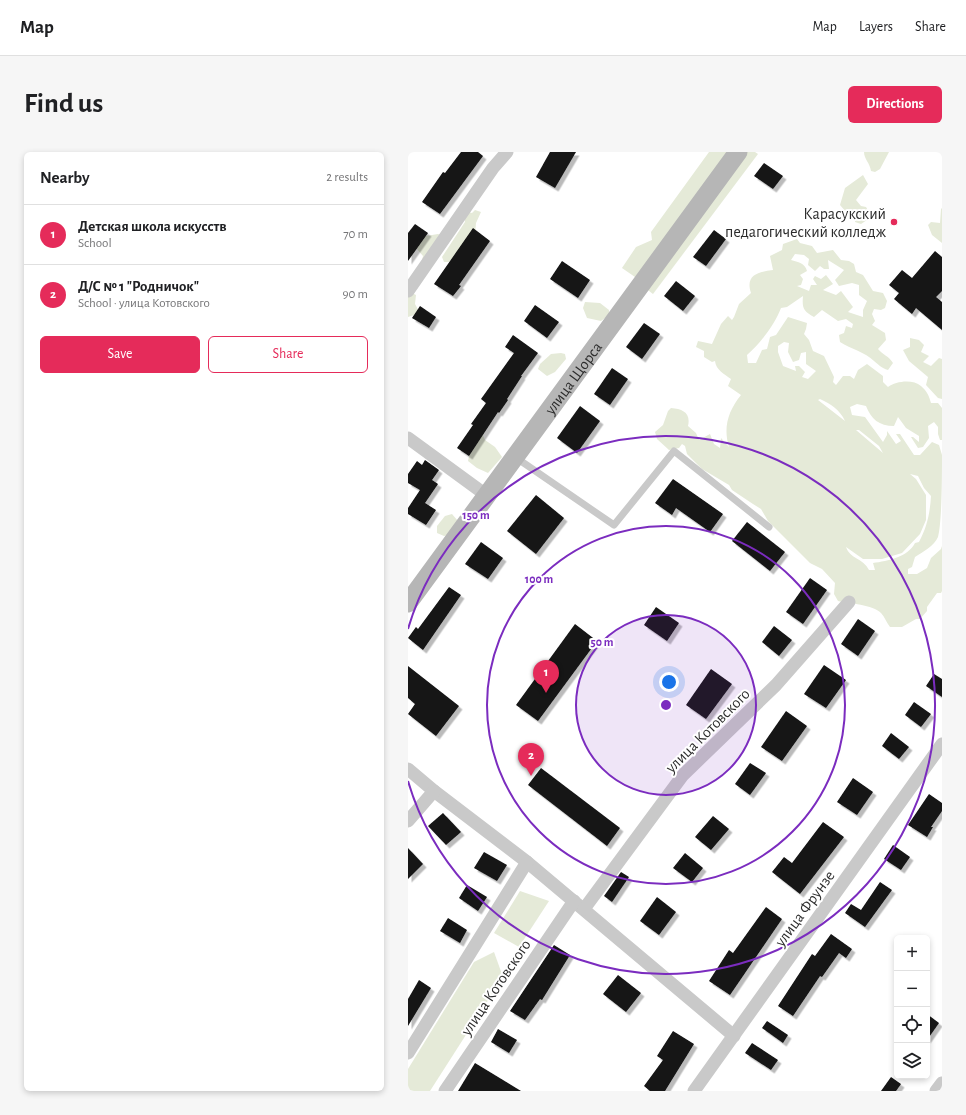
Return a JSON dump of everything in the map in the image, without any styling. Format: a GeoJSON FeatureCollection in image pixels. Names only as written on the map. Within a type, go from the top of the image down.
{"type":"FeatureCollection","features":[{"type":"Feature","properties":{"kind":"street"},"geometry":{"type":"LineString","coordinates":[[408,291],[493,168],[507,152]]}},
{"type":"Feature","properties":{"kind":"street","name":"улица Щорса"},"geometry":{"type":"LineString","coordinates":[[408,603],[738,152]]}},
{"type":"Feature","properties":{"kind":"street"},"geometry":{"type":"LineString","coordinates":[[408,438],[486,495]]}},
{"type":"Feature","properties":{"kind":"street","name":"улица Котовского"},"geometry":{"type":"LineString","coordinates":[[445,1091],[579,905],[683,775],[776,685],[849,602]]}},
{"type":"Feature","properties":{"kind":"street","name":"улица Фрунзе"},"geometry":{"type":"LineString","coordinates":[[694,1091],[942,744]]}},
{"type":"Feature","properties":{"kind":"street"},"geometry":{"type":"LineString","coordinates":[[408,768],[527,862],[734,1036]]}},
{"type":"Feature","properties":{"kind":"street"},"geometry":{"type":"LineString","coordinates":[[408,821],[434,790]]}},
{"type":"Feature","properties":{"kind":"street"},"geometry":{"type":"LineString","coordinates":[[408,1053],[527,862]]}},
{"type":"Feature","properties":{"kind":"street"},"geometry":{"type":"LineString","coordinates":[[936,1091],[942,1083]]}},
{"type":"Feature","properties":{"kind":"lane"},"geometry":{"type":"LineString","coordinates":[[515,457],[614,525],[674,451],[768,526]]}},
{"type":"Feature","properties":{"kind":"green space"},"geometry":{"type":"Polygon","coordinates":[[[709,152],[755,152],[758,154],[653,294],[644,287],[651,264],[635,277],[622,268],[636,247],[652,240],[651,232],[709,152]]]}},
{"type":"Feature","properties":{"kind":"green space"},"geometry":{"type":"Polygon","coordinates":[[[864,152],[889,152],[880,169],[875,172],[871,171],[864,152]]]}},
{"type":"Feature","properties":{"kind":"green space"},"geometry":{"type":"Polygon","coordinates":[[[863,175],[868,184],[856,200],[861,206],[866,207],[869,212],[867,220],[861,224],[855,222],[855,216],[846,212],[840,205],[845,188],[863,175]]]}},
{"type":"Feature","properties":{"kind":"green space"},"geometry":{"type":"Polygon","coordinates":[[[942,208],[942,243],[932,235],[928,225],[931,222],[940,223],[942,208]]]}},
{"type":"Feature","properties":{"kind":"green space"},"geometry":{"type":"Polygon","coordinates":[[[475,210],[481,212],[476,223],[475,235],[449,262],[444,262],[442,257],[465,222],[464,217],[467,212],[472,213],[475,210]]]}},
{"type":"Feature","properties":{"kind":"green space"},"geometry":{"type":"Polygon","coordinates":[[[438,234],[450,237],[446,247],[440,253],[422,260],[423,256],[416,248],[420,237],[438,234]]]}},
{"type":"Feature","properties":{"kind":"green space"},"geometry":{"type":"Polygon","coordinates":[[[797,239],[800,243],[812,246],[817,253],[833,250],[841,260],[849,261],[854,264],[856,272],[863,275],[873,291],[883,293],[887,301],[885,308],[881,310],[874,309],[872,314],[875,321],[872,325],[885,333],[886,340],[878,349],[893,363],[888,370],[880,366],[866,355],[840,342],[839,335],[844,333],[846,326],[852,328],[853,324],[846,319],[838,321],[822,310],[814,317],[804,309],[803,296],[787,307],[781,308],[767,333],[747,355],[748,363],[756,363],[762,350],[767,349],[770,337],[776,335],[788,317],[807,323],[804,334],[809,340],[813,351],[824,356],[834,377],[833,382],[836,385],[843,376],[850,376],[854,379],[858,370],[867,364],[883,376],[883,382],[888,387],[895,383],[914,382],[923,388],[929,396],[931,403],[938,403],[942,408],[942,440],[940,440],[938,427],[934,422],[928,426],[929,438],[923,447],[918,448],[911,437],[919,442],[919,436],[906,428],[898,417],[894,426],[884,425],[876,421],[870,415],[866,406],[857,404],[850,407],[852,415],[865,417],[883,442],[887,435],[887,431],[896,444],[901,441],[896,434],[900,434],[914,455],[920,455],[932,442],[939,445],[942,455],[941,509],[938,537],[931,546],[915,557],[912,567],[908,569],[908,574],[917,574],[927,568],[931,558],[941,549],[942,546],[942,591],[941,593],[937,593],[927,607],[927,611],[920,619],[916,619],[902,627],[890,627],[884,616],[877,610],[861,605],[838,601],[834,594],[835,583],[822,569],[810,563],[768,521],[761,509],[732,490],[729,485],[702,469],[687,454],[685,446],[682,444],[679,448],[669,450],[657,439],[655,432],[663,425],[668,411],[671,408],[679,409],[685,412],[689,422],[688,426],[696,433],[699,440],[710,434],[714,444],[720,448],[721,438],[729,447],[727,440],[728,420],[733,407],[741,395],[728,386],[731,379],[719,369],[715,361],[712,362],[704,357],[704,351],[696,347],[698,341],[712,344],[721,324],[728,316],[732,320],[739,304],[751,293],[751,278],[758,273],[773,270],[770,256],[782,250],[783,244],[797,239]],[[795,254],[791,260],[799,262],[806,268],[807,271],[800,275],[803,279],[801,285],[797,286],[809,291],[811,285],[817,285],[813,279],[815,276],[821,279],[826,275],[833,284],[823,290],[836,295],[841,291],[853,307],[848,312],[863,317],[863,310],[867,301],[859,295],[859,285],[852,283],[839,286],[835,280],[844,270],[828,260],[829,269],[824,269],[820,266],[815,271],[808,265],[809,259],[804,255],[795,254]],[[784,342],[778,346],[778,352],[783,366],[796,371],[795,366],[799,366],[805,372],[802,377],[808,379],[816,371],[806,364],[806,352],[801,353],[799,360],[793,362],[788,352],[789,343],[784,342]],[[820,399],[818,400],[845,421],[835,408],[820,399]],[[856,430],[883,453],[879,446],[859,430],[856,430]],[[910,474],[916,479],[926,495],[926,520],[920,534],[902,553],[882,559],[863,559],[846,547],[850,554],[863,563],[869,570],[875,570],[873,563],[897,558],[908,552],[915,543],[919,542],[924,531],[929,514],[931,496],[924,488],[918,476],[910,474]]]}},
{"type":"Feature","properties":{"kind":"green space"},"geometry":{"type":"Polygon","coordinates":[[[408,291],[416,295],[415,304],[420,313],[408,317],[408,291]]]}},
{"type":"Feature","properties":{"kind":"green space"},"geometry":{"type":"Polygon","coordinates":[[[585,302],[600,303],[609,310],[609,315],[601,321],[587,318],[583,308],[585,302]]]}},
{"type":"Feature","properties":{"kind":"green space"},"geometry":{"type":"Polygon","coordinates":[[[910,338],[919,340],[924,345],[921,352],[929,356],[923,362],[931,366],[939,358],[942,359],[942,399],[938,398],[926,385],[928,377],[909,361],[903,350],[910,347],[910,338]]]}},
{"type":"Feature","properties":{"kind":"green space"},"geometry":{"type":"Polygon","coordinates":[[[551,354],[565,354],[566,359],[555,372],[547,376],[538,369],[540,364],[551,354]]]}},
{"type":"Feature","properties":{"kind":"green space"},"geometry":{"type":"Polygon","coordinates":[[[482,433],[485,440],[495,447],[502,457],[488,473],[477,468],[468,461],[472,442],[482,433]]]}},
{"type":"Feature","properties":{"kind":"green space"},"geometry":{"type":"Polygon","coordinates":[[[452,514],[458,521],[454,534],[444,536],[437,533],[437,526],[445,516],[452,514]]]}},
{"type":"Feature","properties":{"kind":"green space"},"geometry":{"type":"Polygon","coordinates":[[[520,891],[549,901],[519,947],[494,933],[520,891]]]}},
{"type":"Feature","properties":{"kind":"green space"},"geometry":{"type":"Polygon","coordinates":[[[494,952],[503,977],[430,1091],[408,1091],[408,1069],[474,962],[494,952]]]}},
{"type":"Feature","properties":{"kind":"building"},"geometry":{"type":"Polygon","coordinates":[[[461,152],[478,152],[483,156],[440,214],[422,202],[443,172],[445,173],[461,152]]]}},
{"type":"Feature","properties":{"kind":"building"},"geometry":{"type":"Polygon","coordinates":[[[550,152],[576,152],[555,188],[536,177],[550,152]]]}},
{"type":"Feature","properties":{"kind":"building"},"geometry":{"type":"Polygon","coordinates":[[[764,163],[783,176],[773,189],[754,176],[764,163]]]}},
{"type":"Feature","properties":{"kind":"building"},"geometry":{"type":"Polygon","coordinates":[[[415,224],[428,233],[408,261],[408,233],[415,224]]]}},
{"type":"Feature","properties":{"kind":"building"},"geometry":{"type":"Polygon","coordinates":[[[473,228],[490,241],[453,296],[434,284],[473,228]]]}},
{"type":"Feature","properties":{"kind":"building"},"geometry":{"type":"Polygon","coordinates":[[[714,230],[726,239],[706,266],[693,257],[714,230]]]}},
{"type":"Feature","properties":{"kind":"building"},"geometry":{"type":"Polygon","coordinates":[[[935,251],[942,257],[942,291],[936,297],[942,302],[942,330],[916,308],[912,314],[894,299],[899,293],[889,285],[902,270],[912,278],[935,251]]]}},
{"type":"Feature","properties":{"kind":"building"},"geometry":{"type":"Polygon","coordinates":[[[562,261],[590,280],[578,298],[550,279],[562,261]]]}},
{"type":"Feature","properties":{"kind":"building"},"geometry":{"type":"Polygon","coordinates":[[[676,281],[695,296],[683,311],[664,296],[676,281]]]}},
{"type":"Feature","properties":{"kind":"building"},"geometry":{"type":"Polygon","coordinates":[[[535,305],[559,322],[547,338],[524,321],[535,305]]]}},
{"type":"Feature","properties":{"kind":"building"},"geometry":{"type":"Polygon","coordinates":[[[420,306],[436,317],[429,328],[412,318],[420,306]]]}},
{"type":"Feature","properties":{"kind":"building"},"geometry":{"type":"Polygon","coordinates":[[[644,323],[660,334],[642,359],[626,347],[644,323]]]}},
{"type":"Feature","properties":{"kind":"building"},"geometry":{"type":"Polygon","coordinates":[[[513,335],[538,353],[521,376],[507,399],[508,400],[499,413],[498,412],[469,456],[457,448],[473,425],[471,424],[486,403],[481,399],[514,353],[505,347],[513,335]]]}},
{"type":"Feature","properties":{"kind":"building"},"geometry":{"type":"Polygon","coordinates":[[[612,368],[628,379],[610,405],[594,394],[612,368]]]}},
{"type":"Feature","properties":{"kind":"building"},"geometry":{"type":"Polygon","coordinates":[[[580,406],[600,421],[577,453],[557,438],[580,406]]]}},
{"type":"Feature","properties":{"kind":"building"},"geometry":{"type":"Polygon","coordinates":[[[425,460],[439,470],[432,480],[438,484],[425,503],[436,510],[426,525],[408,514],[408,508],[420,490],[408,483],[408,474],[417,461],[422,465],[425,460]]]}},
{"type":"Feature","properties":{"kind":"building"},"geometry":{"type":"Polygon","coordinates":[[[673,479],[723,514],[710,532],[676,508],[672,515],[655,503],[673,479]]]}},
{"type":"Feature","properties":{"kind":"building"},"geometry":{"type":"Polygon","coordinates":[[[536,495],[564,518],[536,554],[507,531],[536,495]]]}},
{"type":"Feature","properties":{"kind":"building"},"geometry":{"type":"Polygon","coordinates":[[[747,522],[785,552],[770,571],[732,541],[747,522]]]}},
{"type":"Feature","properties":{"kind":"building"},"geometry":{"type":"Polygon","coordinates":[[[481,542],[503,558],[488,579],[465,564],[481,542]]]}},
{"type":"Feature","properties":{"kind":"building"},"geometry":{"type":"Polygon","coordinates":[[[810,578],[827,590],[803,624],[786,612],[810,578]]]}},
{"type":"Feature","properties":{"kind":"building"},"geometry":{"type":"Polygon","coordinates":[[[449,587],[461,595],[423,650],[408,638],[416,627],[418,629],[449,587]]]}},
{"type":"Feature","properties":{"kind":"building"},"geometry":{"type":"Polygon","coordinates":[[[656,607],[679,623],[667,641],[644,625],[656,607]]]}},
{"type":"Feature","properties":{"kind":"building"},"geometry":{"type":"Polygon","coordinates":[[[858,619],[875,631],[858,656],[841,644],[858,619]]]}},
{"type":"Feature","properties":{"kind":"building"},"geometry":{"type":"Polygon","coordinates":[[[575,624],[597,641],[538,721],[516,705],[575,624]]]}},
{"type":"Feature","properties":{"kind":"building"},"geometry":{"type":"Polygon","coordinates":[[[774,626],[792,640],[779,656],[762,642],[774,626]]]}},
{"type":"Feature","properties":{"kind":"building"},"geometry":{"type":"Polygon","coordinates":[[[824,665],[846,680],[826,708],[804,694],[824,665]]]}},
{"type":"Feature","properties":{"kind":"building"},"geometry":{"type":"Polygon","coordinates":[[[408,666],[459,706],[436,736],[408,714],[415,704],[408,698],[408,666]]]}},
{"type":"Feature","properties":{"kind":"building"},"geometry":{"type":"Polygon","coordinates":[[[711,669],[732,684],[706,719],[686,705],[711,669]]]}},
{"type":"Feature","properties":{"kind":"building"},"geometry":{"type":"Polygon","coordinates":[[[934,674],[942,679],[942,697],[926,686],[934,674]]]}},
{"type":"Feature","properties":{"kind":"building"},"geometry":{"type":"Polygon","coordinates":[[[914,702],[931,714],[921,727],[905,715],[914,702]]]}},
{"type":"Feature","properties":{"kind":"building"},"geometry":{"type":"Polygon","coordinates":[[[786,711],[807,726],[782,761],[761,747],[786,711]]]}},
{"type":"Feature","properties":{"kind":"building"},"geometry":{"type":"Polygon","coordinates":[[[891,733],[909,747],[899,759],[882,746],[891,733]]]}},
{"type":"Feature","properties":{"kind":"building"},"geometry":{"type":"Polygon","coordinates":[[[750,763],[766,773],[750,795],[735,784],[750,763]]]}},
{"type":"Feature","properties":{"kind":"building"},"geometry":{"type":"Polygon","coordinates":[[[541,768],[620,828],[607,846],[528,785],[541,768]]]}},
{"type":"Feature","properties":{"kind":"building"},"geometry":{"type":"Polygon","coordinates":[[[853,778],[873,792],[857,815],[837,802],[853,778]]]}},
{"type":"Feature","properties":{"kind":"building"},"geometry":{"type":"Polygon","coordinates":[[[929,794],[942,803],[942,811],[931,827],[933,827],[927,837],[908,825],[929,794]]]}},
{"type":"Feature","properties":{"kind":"building"},"geometry":{"type":"Polygon","coordinates":[[[443,813],[461,832],[446,845],[428,826],[443,813]]]}},
{"type":"Feature","properties":{"kind":"building"},"geometry":{"type":"Polygon","coordinates":[[[713,816],[729,829],[711,850],[695,837],[713,816]]]}},
{"type":"Feature","properties":{"kind":"building"},"geometry":{"type":"Polygon","coordinates":[[[823,822],[844,837],[800,894],[772,872],[784,857],[792,863],[823,822]]]}},
{"type":"Feature","properties":{"kind":"building"},"geometry":{"type":"Polygon","coordinates":[[[893,845],[910,857],[901,870],[884,859],[893,845]]]}},
{"type":"Feature","properties":{"kind":"building"},"geometry":{"type":"Polygon","coordinates":[[[408,848],[423,864],[408,879],[408,848]]]}},
{"type":"Feature","properties":{"kind":"building"},"geometry":{"type":"Polygon","coordinates":[[[484,852],[507,865],[497,881],[474,868],[484,852]]]}},
{"type":"Feature","properties":{"kind":"building"},"geometry":{"type":"Polygon","coordinates":[[[685,853],[703,868],[692,882],[673,868],[685,853]]]}},
{"type":"Feature","properties":{"kind":"building"},"geometry":{"type":"Polygon","coordinates":[[[621,872],[629,877],[612,902],[604,896],[621,872]]]}},
{"type":"Feature","properties":{"kind":"building"},"geometry":{"type":"Polygon","coordinates":[[[880,882],[892,890],[865,927],[845,913],[851,904],[861,910],[880,882]]]}},
{"type":"Feature","properties":{"kind":"building"},"geometry":{"type":"Polygon","coordinates":[[[467,885],[487,897],[478,911],[459,898],[467,885]]]}},
{"type":"Feature","properties":{"kind":"building"},"geometry":{"type":"Polygon","coordinates":[[[657,897],[676,912],[659,935],[640,921],[657,897]]]}},
{"type":"Feature","properties":{"kind":"building"},"geometry":{"type":"Polygon","coordinates":[[[766,907],[782,919],[730,995],[709,981],[729,950],[733,953],[766,907]]]}},
{"type":"Feature","properties":{"kind":"building"},"geometry":{"type":"Polygon","coordinates":[[[448,918],[467,930],[460,943],[440,931],[448,918]]]}},
{"type":"Feature","properties":{"kind":"building"},"geometry":{"type":"Polygon","coordinates":[[[831,934],[852,949],[846,958],[839,953],[822,977],[820,976],[793,1016],[778,1006],[812,954],[815,956],[831,934]]]}},
{"type":"Feature","properties":{"kind":"building"},"geometry":{"type":"Polygon","coordinates":[[[554,945],[570,955],[542,1000],[540,999],[525,1020],[510,1011],[554,945]]]}},
{"type":"Feature","properties":{"kind":"building"},"geometry":{"type":"Polygon","coordinates":[[[618,975],[641,993],[626,1012],[603,994],[618,975]]]}},
{"type":"Feature","properties":{"kind":"building"},"geometry":{"type":"Polygon","coordinates":[[[419,980],[431,988],[408,1026],[408,999],[419,980]]]}},
{"type":"Feature","properties":{"kind":"building"},"geometry":{"type":"Polygon","coordinates":[[[930,1016],[939,1023],[930,1036],[930,1016]]]}},
{"type":"Feature","properties":{"kind":"building"},"geometry":{"type":"Polygon","coordinates":[[[767,1021],[788,1035],[783,1043],[762,1028],[767,1021]]]}},
{"type":"Feature","properties":{"kind":"building"},"geometry":{"type":"Polygon","coordinates":[[[498,1029],[517,1040],[509,1053],[491,1042],[498,1029]]]}},
{"type":"Feature","properties":{"kind":"building"},"geometry":{"type":"Polygon","coordinates":[[[673,1031],[694,1044],[665,1091],[650,1091],[644,1086],[663,1060],[657,1056],[673,1031]]]}},
{"type":"Feature","properties":{"kind":"building"},"geometry":{"type":"Polygon","coordinates":[[[752,1043],[778,1060],[771,1070],[745,1053],[752,1043]]]}},
{"type":"Feature","properties":{"kind":"building"},"geometry":{"type":"Polygon","coordinates":[[[475,1063],[521,1091],[458,1091],[475,1063]]]}},
{"type":"Feature","properties":{"kind":"building"},"geometry":{"type":"Polygon","coordinates":[[[891,1077],[901,1084],[896,1091],[881,1091],[891,1077]]]}},
{"type":"Feature","properties":{"kind":"place","name":"Карасукский педагогический колледж"},"geometry":{"type":"Point","coordinates":[894,222]}},
{"type":"Feature","properties":{"kind":"place","name":"Детская школа искусств"},"geometry":{"type":"Point","coordinates":[546,693]}},
{"type":"Feature","properties":{"kind":"place","name":"Д/С № 1 \"Родничок\""},"geometry":{"type":"Point","coordinates":[531,776]}}]}
